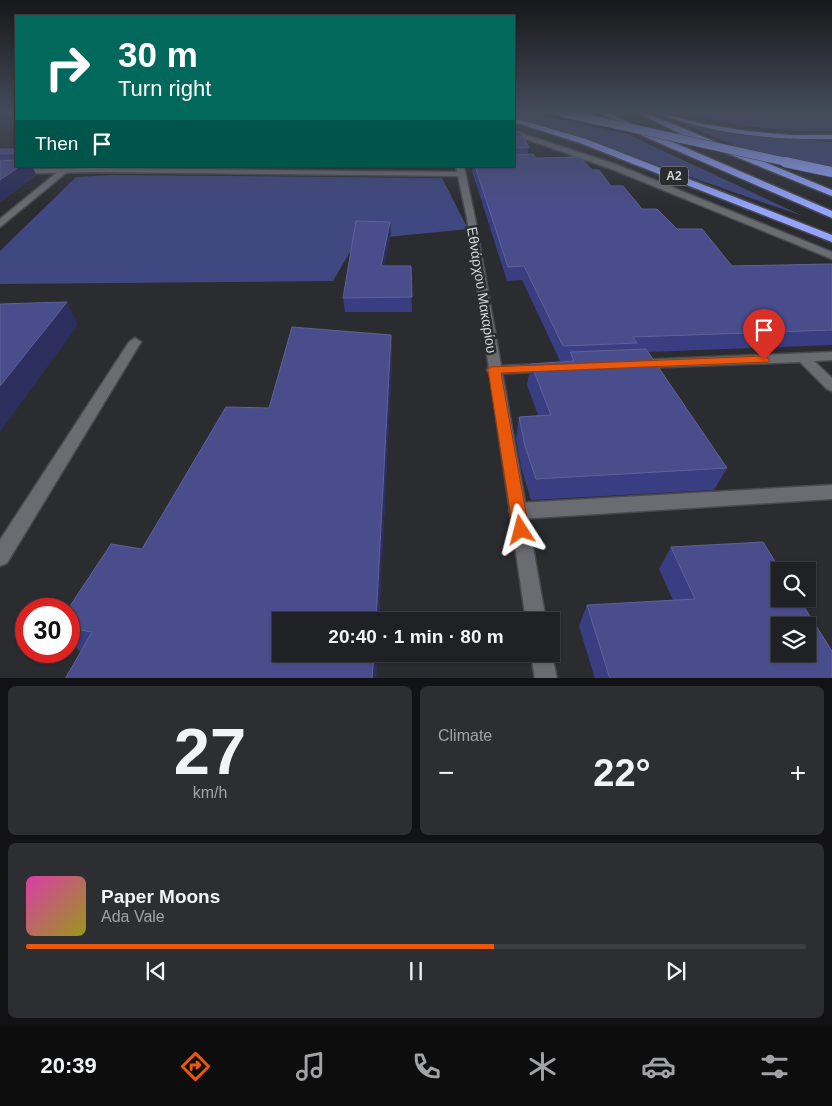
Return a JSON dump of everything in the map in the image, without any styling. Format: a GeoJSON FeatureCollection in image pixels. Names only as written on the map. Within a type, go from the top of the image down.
{"type":"FeatureCollection","features":[{"type":"Feature","properties":{"kind":"highway","name":"Α2"},"geometry":{"type":"LineString","coordinates":[[593,145],[832,239]]}},
{"type":"Feature","properties":{"kind":"highway","name":"Α2"},"geometry":{"type":"LineString","coordinates":[[671,145],[832,215]]}},
{"type":"Feature","properties":{"kind":"highway"},"geometry":{"type":"LineString","coordinates":[[707,145],[832,172]]}},
{"type":"Feature","properties":{"kind":"highway"},"geometry":{"type":"LineString","coordinates":[[714,145],[832,194]]}},
{"type":"Feature","properties":{"kind":"street"},"geometry":{"type":"LineString","coordinates":[[550,145],[670,188],[832,256]]}},
{"type":"Feature","properties":{"kind":"street"},"geometry":{"type":"LineString","coordinates":[[0,172],[63,172],[103,168],[461,170]]}},
{"type":"Feature","properties":{"kind":"street","name":"Εθνάρχου Μακαρίου"},"geometry":{"type":"LineString","coordinates":[[461,170],[471,218],[535,612]]}},
{"type":"Feature","properties":{"kind":"street"},"geometry":{"type":"LineString","coordinates":[[0,224],[63,172]]}},
{"type":"Feature","properties":{"kind":"street"},"geometry":{"type":"LineString","coordinates":[[0,558],[135,342]]}},
{"type":"Feature","properties":{"kind":"street"},"geometry":{"type":"LineString","coordinates":[[624,365],[832,356]]}},
{"type":"Feature","properties":{"kind":"street"},"geometry":{"type":"LineString","coordinates":[[803,358],[832,386]]}},
{"type":"Feature","properties":{"kind":"street"},"geometry":{"type":"LineString","coordinates":[[494,370],[564,367]]}},
{"type":"Feature","properties":{"kind":"street"},"geometry":{"type":"LineString","coordinates":[[518,511],[832,492]]}},
{"type":"Feature","properties":{"kind":"street"},"geometry":{"type":"LineString","coordinates":[[543,662],[546,678]]}},
{"type":"Feature","properties":{"kind":"shaded area"},"geometry":{"type":"Polygon","coordinates":[[[597,145],[650,145],[803,216],[597,145]]]}},
{"type":"Feature","properties":{"kind":"shaded area"},"geometry":{"type":"Polygon","coordinates":[[[732,145],[832,145],[832,168],[732,145]]]}},
{"type":"Feature","properties":{"kind":"shaded area"},"geometry":{"type":"Polygon","coordinates":[[[111,175],[442,178],[468,229],[357,240],[333,281],[0,284],[0,251],[76,177],[111,175]]]}},
{"type":"Feature","properties":{"kind":"building"},"geometry":{"type":"Polygon","coordinates":[[[515,145],[528,145],[529,147],[515,148],[515,145]]]}},
{"type":"Feature","properties":{"kind":"building"},"geometry":{"type":"Polygon","coordinates":[[[0,149],[15,149],[15,153],[0,154],[0,149]]]}},
{"type":"Feature","properties":{"kind":"building"},"geometry":{"type":"Polygon","coordinates":[[[533,154],[536,158],[580,157],[592,170],[599,170],[611,186],[623,186],[642,209],[657,209],[677,229],[702,229],[732,266],[832,264],[832,330],[633,337],[637,343],[563,346],[524,266],[508,267],[475,167],[515,167],[515,155],[533,154]]]}},
{"type":"Feature","properties":{"kind":"building"},"geometry":{"type":"Polygon","coordinates":[[[15,160],[15,167],[19,167],[0,180],[0,161],[15,160]]]}},
{"type":"Feature","properties":{"kind":"building"},"geometry":{"type":"Polygon","coordinates":[[[356,221],[390,222],[381,266],[411,266],[412,297],[343,298],[356,221]]]}},
{"type":"Feature","properties":{"kind":"building"},"geometry":{"type":"Polygon","coordinates":[[[67,302],[0,386],[0,304],[67,302]]]}},
{"type":"Feature","properties":{"kind":"building"},"geometry":{"type":"Polygon","coordinates":[[[292,327],[391,335],[376,612],[272,612],[272,662],[373,662],[372,678],[66,678],[74,663],[80,663],[80,653],[92,632],[80,630],[80,598],[75,598],[111,544],[142,549],[226,407],[269,408],[292,327]]]}},
{"type":"Feature","properties":{"kind":"building"},"geometry":{"type":"Polygon","coordinates":[[[646,349],[727,468],[536,479],[525,446],[519,417],[551,415],[531,364],[574,361],[570,352],[646,349]]]}},
{"type":"Feature","properties":{"kind":"building"},"geometry":{"type":"Polygon","coordinates":[[[763,542],[775,562],[771,562],[771,607],[804,607],[810,617],[771,617],[771,662],[816,662],[816,626],[832,651],[832,678],[610,678],[587,605],[695,599],[671,547],[763,542]]]}},
{"type":"Feature","properties":{"kind":"route"},"geometry":{"type":"LineString","coordinates":[[521,530],[494,370],[764,360]]}}]}
